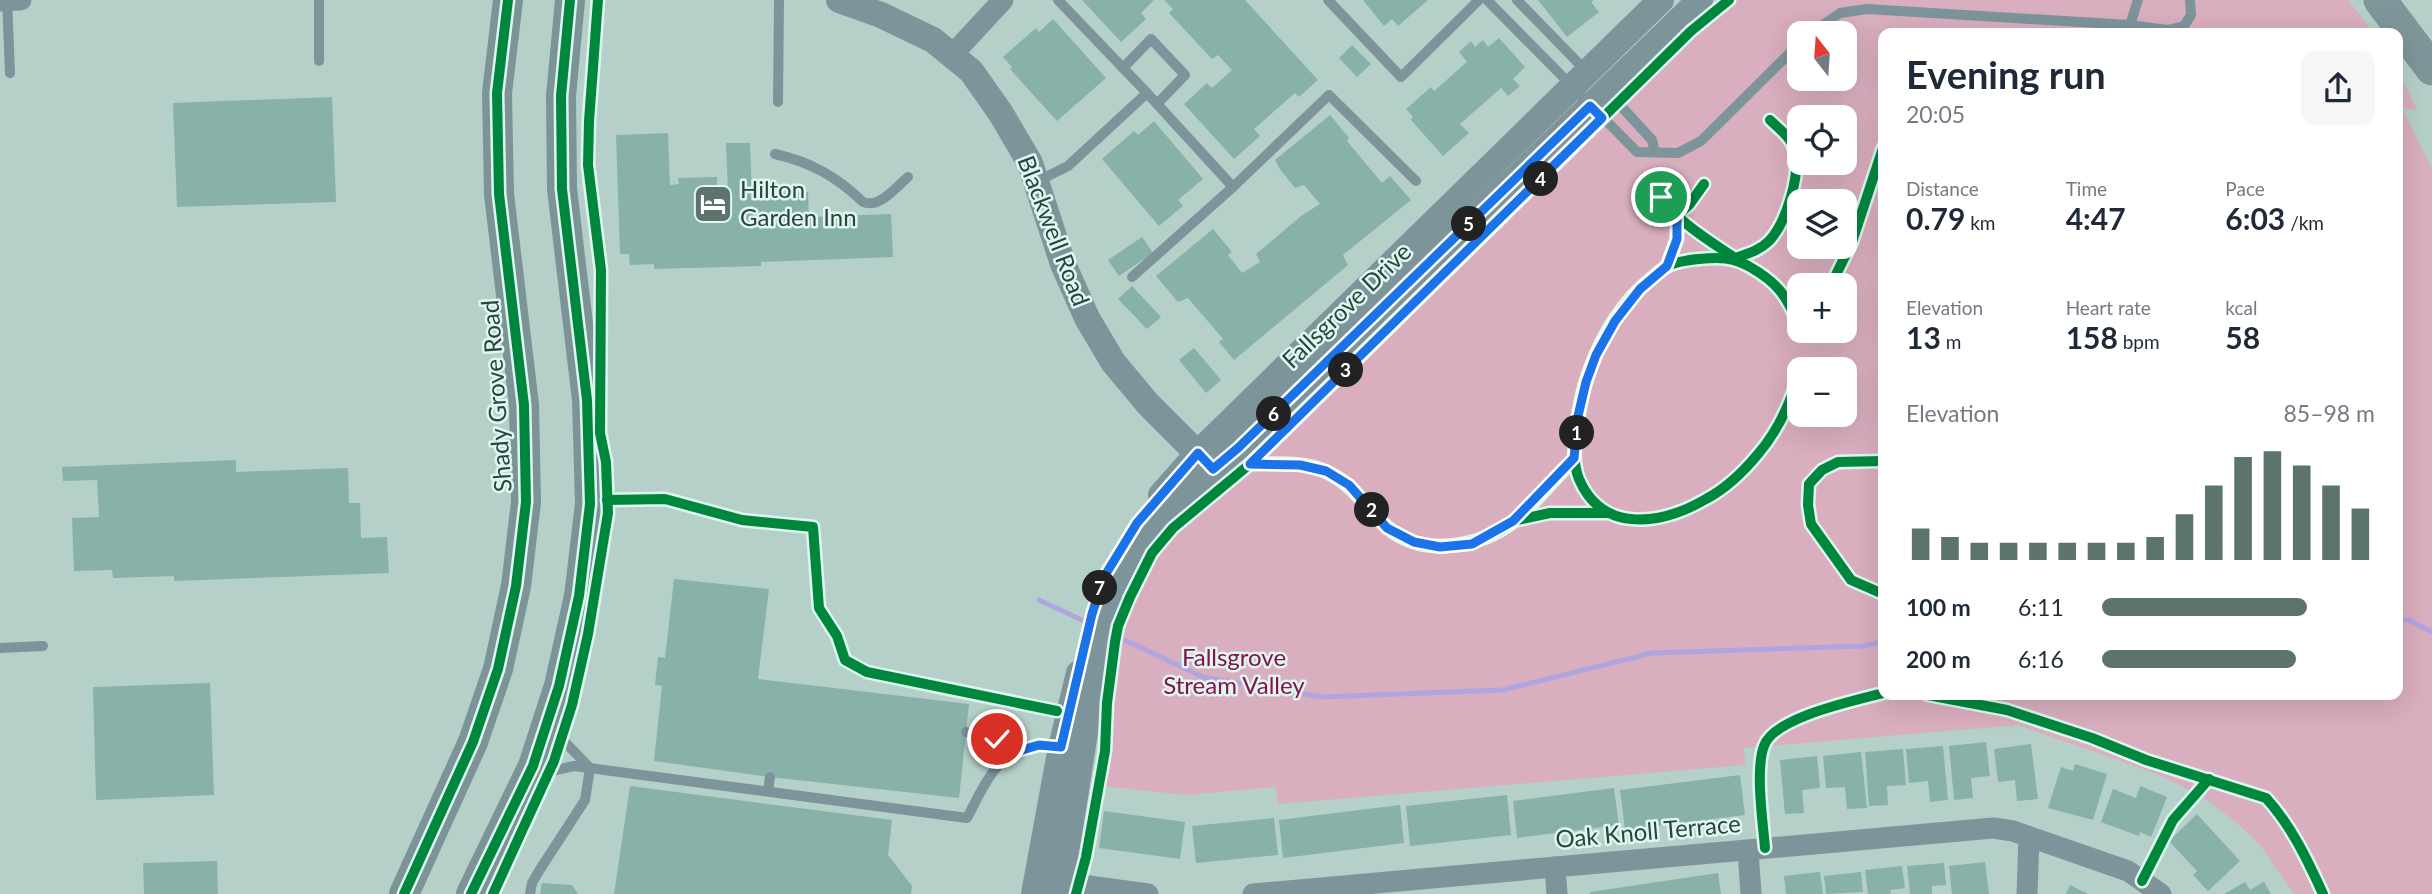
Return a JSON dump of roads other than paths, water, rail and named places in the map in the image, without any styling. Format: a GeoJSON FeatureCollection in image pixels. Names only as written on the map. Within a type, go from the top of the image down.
{"type":"FeatureCollection","features":[{"type":"Feature","properties":{"kind":"main road","name":"Shady Grove Road"},"geometry":{"type":"LineString","coordinates":[[404,894],[474,742],[498,669],[516,586],[526,502],[524,405],[499,194],[497,93],[508,0]]}},
{"type":"Feature","properties":{"kind":"main road"},"geometry":{"type":"LineString","coordinates":[[471,894],[527,777],[559,686],[579,596],[590,504],[587,400],[562,189],[561,96],[570,0]]}},
{"type":"Feature","properties":{"kind":"main road"},"geometry":{"type":"LineString","coordinates":[[2380,0],[2401,28]]}},
{"type":"Feature","properties":{"kind":"main road"},"geometry":{"type":"LineString","coordinates":[[2403,31],[2432,69]]}},
{"type":"Feature","properties":{"kind":"street"},"geometry":{"type":"LineString","coordinates":[[0,1],[21,0]]}},
{"type":"Feature","properties":{"kind":"street","name":"Blackwell Road"},"geometry":{"type":"LineString","coordinates":[[839,0],[870,10],[933,40],[971,71],[1000,112],[1030,163],[1063,264],[1087,318],[1113,362],[1147,404],[1205,461]]}},
{"type":"Feature","properties":{"kind":"street"},"geometry":{"type":"LineString","coordinates":[[952,55],[1003,0]]}},
{"type":"Feature","properties":{"kind":"street","name":"Fallsgrove Drive"},"geometry":{"type":"LineString","coordinates":[[1048,887],[1061,747],[1096,627],[1144,539],[1205,461],[1238,448],[1589,89],[1661,0]]}},
{"type":"Feature","properties":{"kind":"street","name":"Fallsgrove Drive"},"geometry":{"type":"LineString","coordinates":[[1589,89],[1700,0]]}},
{"type":"Feature","properties":{"kind":"street","name":"Fallsgrove Drive"},"geometry":{"type":"LineString","coordinates":[[1048,887],[1096,627]]}},
{"type":"Feature","properties":{"kind":"street","name":"Oak Knoll Terrace"},"geometry":{"type":"LineString","coordinates":[[1253,894],[1356,889],[1555,867],[1993,828],[2012,831],[2128,871],[2161,894]]}},
{"type":"Feature","properties":{"kind":"street"},"geometry":{"type":"LineString","coordinates":[[2027,894],[2029,837]]}},
{"type":"Feature","properties":{"kind":"street"},"geometry":{"type":"LineString","coordinates":[[1748,850],[1751,894]]}},
{"type":"Feature","properties":{"kind":"street"},"geometry":{"type":"LineString","coordinates":[[1555,867],[1557,894]]}},
{"type":"Feature","properties":{"kind":"street"},"geometry":{"type":"LineString","coordinates":[[1048,887],[1148,894]]}},
{"type":"Feature","properties":{"kind":"lane"},"geometry":{"type":"LineString","coordinates":[[7,0],[10,73]]}},
{"type":"Feature","properties":{"kind":"lane"},"geometry":{"type":"LineString","coordinates":[[319,0],[320,61]]}},
{"type":"Feature","properties":{"kind":"lane"},"geometry":{"type":"LineString","coordinates":[[778,102],[779,0]]}},
{"type":"Feature","properties":{"kind":"lane"},"geometry":{"type":"LineString","coordinates":[[1058,0],[1233,187]]}},
{"type":"Feature","properties":{"kind":"lane"},"geometry":{"type":"LineString","coordinates":[[1328,0],[1401,77],[1479,0]]}},
{"type":"Feature","properties":{"kind":"lane"},"geometry":{"type":"LineString","coordinates":[[1487,0],[1652,140],[1656,152]]}},
{"type":"Feature","properties":{"kind":"lane"},"geometry":{"type":"LineString","coordinates":[[1517,0],[1637,152],[1678,153],[1701,141],[1787,56]]}},
{"type":"Feature","properties":{"kind":"lane"},"geometry":{"type":"LineString","coordinates":[[2130,25],[2138,0]]}},
{"type":"Feature","properties":{"kind":"lane"},"geometry":{"type":"LineString","coordinates":[[2188,28],[2190,0]]}},
{"type":"Feature","properties":{"kind":"lane"},"geometry":{"type":"LineString","coordinates":[[1828,21],[1840,13],[1867,9],[2152,28]]}},
{"type":"Feature","properties":{"kind":"lane"},"geometry":{"type":"LineString","coordinates":[[1123,68],[1151,39],[1185,75],[1157,104]]}},
{"type":"Feature","properties":{"kind":"lane"},"geometry":{"type":"LineString","coordinates":[[1036,182],[1068,166],[1147,93]]}},
{"type":"Feature","properties":{"kind":"lane"},"geometry":{"type":"LineString","coordinates":[[1132,276],[1233,187],[1329,95],[1416,181]]}},
{"type":"Feature","properties":{"kind":"lane"},"geometry":{"type":"LineString","coordinates":[[775,154],[798,159],[825,171],[870,205],[877,203],[908,177]]}},
{"type":"Feature","properties":{"kind":"lane"},"geometry":{"type":"LineString","coordinates":[[0,648],[43,646]]}},
{"type":"Feature","properties":{"kind":"lane"},"geometry":{"type":"LineString","coordinates":[[550,714],[561,738],[590,768]]}},
{"type":"Feature","properties":{"kind":"lane"},"geometry":{"type":"LineString","coordinates":[[966,732],[997,739],[1012,753]]}},
{"type":"Feature","properties":{"kind":"lane"},"geometry":{"type":"LineString","coordinates":[[527,777],[574,766],[967,818],[983,787],[999,765],[1012,753],[1039,745],[1061,747]]}},
{"type":"Feature","properties":{"kind":"lane"},"geometry":{"type":"LineString","coordinates":[[530,894],[532,883],[539,871],[585,800],[590,768]]}},
{"type":"Feature","properties":{"kind":"lane"},"geometry":{"type":"LineString","coordinates":[[768,792],[770,777]]}},
{"type":"Feature","properties":{"kind":"waterway"},"geometry":{"type":"LineString","coordinates":[[1039,600],[1097,627]]}},
{"type":"Feature","properties":{"kind":"waterway"},"geometry":{"type":"LineString","coordinates":[[2403,619],[2432,632]]}},
{"type":"Feature","properties":{"kind":"waterway"},"geometry":{"type":"LineString","coordinates":[[1112,634],[1203,677],[1323,697],[1502,690],[1652,653],[1863,646],[1878,643]]}},
{"type":"Feature","properties":{"kind":"place","name":"Hilton Garden Inn"},"geometry":{"type":"Point","coordinates":[713,204]}},
{"type":"Feature","properties":{"kind":"park label","name":"Fallsgrove Stream Valley"},"geometry":{"type":"Point","coordinates":[1234,672]}}]}
